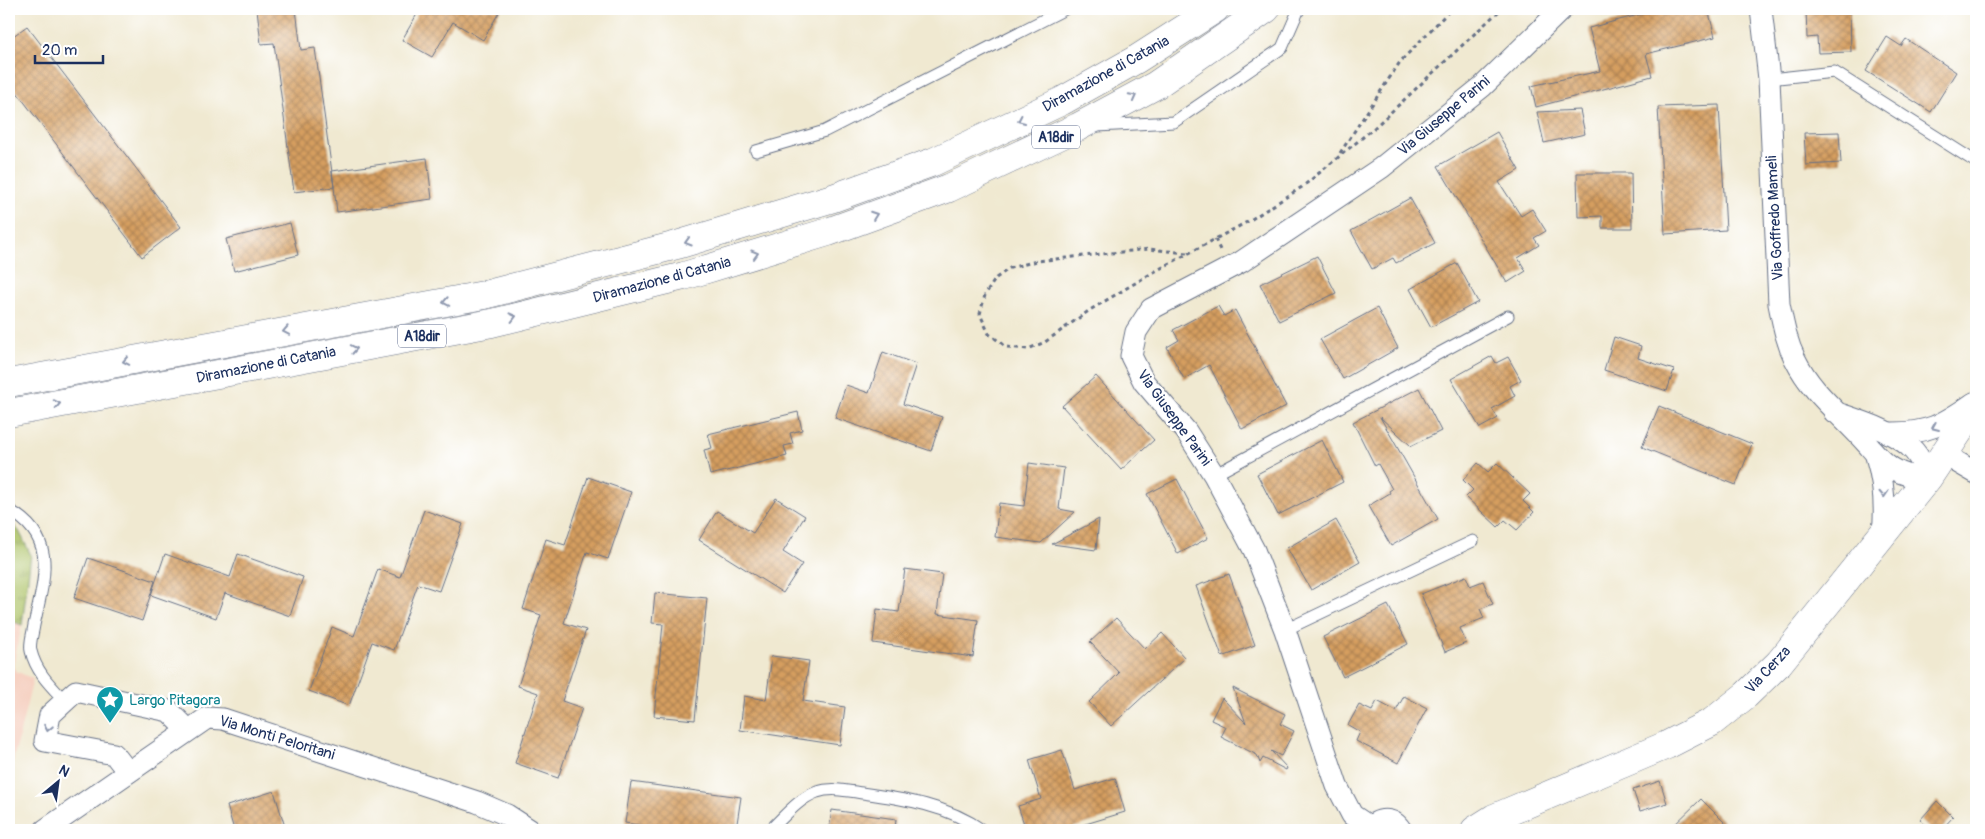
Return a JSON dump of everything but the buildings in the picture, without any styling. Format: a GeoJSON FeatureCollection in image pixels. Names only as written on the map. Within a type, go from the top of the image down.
{"type":"FeatureCollection","features":[{"type":"Feature","properties":{"kind":"main road","name":"Diramazione di Catania"},"geometry":{"type":"LineString","coordinates":[[9,383],[484,295],[677,246],[833,198],[932,162],[1062,101],[1137,58],[1215,9]]}},
{"type":"Feature","properties":{"kind":"main road","name":"Diramazione di Catania"},"geometry":{"type":"LineString","coordinates":[[9,413],[492,323],[684,276],[828,232],[949,188],[1078,127],[1156,85],[1266,9]]}},
{"type":"Feature","properties":{"kind":"main road","name":"Via Cerza"},"geometry":{"type":"LineString","coordinates":[[1475,830],[1494,818],[1667,745],[1712,722],[1746,695],[1779,663],[1928,478],[1976,406]]}},
{"type":"Feature","properties":{"kind":"street","name":"Via Giuseppe Parini"},"geometry":{"type":"LineString","coordinates":[[1370,829],[1352,815],[1337,786],[1285,630],[1254,550],[1214,475],[1186,431],[1144,382],[1131,356],[1136,332],[1151,309],[1241,262],[1381,168],[1483,86],[1562,9]]}},
{"type":"Feature","properties":{"kind":"street","name":"Via Goffredo Mameli"},"geometry":{"type":"LineString","coordinates":[[1761,9],[1769,79],[1779,304],[1786,336],[1794,359],[1809,384],[1867,444],[1876,456]]}},
{"type":"Feature","properties":{"kind":"street"},"geometry":{"type":"LineString","coordinates":[[1886,432],[1905,433],[1930,430],[1948,421],[1976,401]]}},
{"type":"Feature","properties":{"kind":"street"},"geometry":{"type":"LineString","coordinates":[[1834,412],[1886,432],[1905,442],[1915,451],[1928,478],[1913,477],[1893,469],[1876,456]]}},
{"type":"Feature","properties":{"kind":"street"},"geometry":{"type":"LineString","coordinates":[[1945,455],[1976,473]]}},
{"type":"Feature","properties":{"kind":"street"},"geometry":{"type":"LineString","coordinates":[[1876,456],[1884,480],[1885,515],[1883,533]]}},
{"type":"Feature","properties":{"kind":"street"},"geometry":{"type":"LineString","coordinates":[[128,772],[114,754],[45,741],[50,715],[76,690],[169,712],[188,730]]}},
{"type":"Feature","properties":{"kind":"street","name":"Via Monti Peloritani"},"geometry":{"type":"LineString","coordinates":[[45,830],[207,718],[223,719],[477,802],[507,815],[530,830]]}},
{"type":"Feature","properties":{"kind":"street"},"geometry":{"type":"LineString","coordinates":[[1370,829],[1383,820],[1391,821],[1401,830]]}},
{"type":"Feature","properties":{"kind":"lane"},"geometry":{"type":"LineString","coordinates":[[756,151],[825,131],[1065,9]]}},
{"type":"Feature","properties":{"kind":"lane"},"geometry":{"type":"LineString","coordinates":[[1078,127],[1174,122],[1282,48],[1299,9]]}},
{"type":"Feature","properties":{"kind":"lane"},"geometry":{"type":"LineString","coordinates":[[1769,79],[1834,72],[1976,162]]}},
{"type":"Feature","properties":{"kind":"lane"},"geometry":{"type":"LineString","coordinates":[[1214,475],[1508,316]]}},
{"type":"Feature","properties":{"kind":"lane"},"geometry":{"type":"LineString","coordinates":[[9,510],[22,517],[32,527],[40,541],[44,558],[44,579],[30,649],[38,670],[65,701]]}},
{"type":"Feature","properties":{"kind":"lane"},"geometry":{"type":"LineString","coordinates":[[1285,630],[1473,541]]}},
{"type":"Feature","properties":{"kind":"lane"},"geometry":{"type":"LineString","coordinates":[[770,830],[804,798],[819,792],[835,789],[929,805],[982,830]]}},
{"type":"Feature","properties":{"kind":"path"},"geometry":{"type":"LineString","coordinates":[[1338,156],[1400,62],[1451,9]]}},
{"type":"Feature","properties":{"kind":"path"},"geometry":{"type":"LineString","coordinates":[[1187,254],[1149,249],[1037,261],[1010,268],[996,278],[985,295],[980,314],[989,334],[1007,347],[1028,348],[1045,342],[1090,310],[1267,209],[1302,187],[1374,128],[1501,9]]}},
{"type":"Feature","properties":{"kind":"shaded area"},"geometry":{"type":"Polygon","coordinates":[[[9,620],[22,625],[13,666],[16,671],[33,679],[9,777],[9,620]]]}},
{"type":"Feature","properties":{"kind":"green space"},"geometry":{"type":"Polygon","coordinates":[[[9,520],[19,531],[31,555],[22,625],[9,620],[9,520]]]}},
{"type":"Feature","properties":{"kind":"place","name":"Largo Pitagora"},"geometry":{"type":"Point","coordinates":[110,724]}}]}
